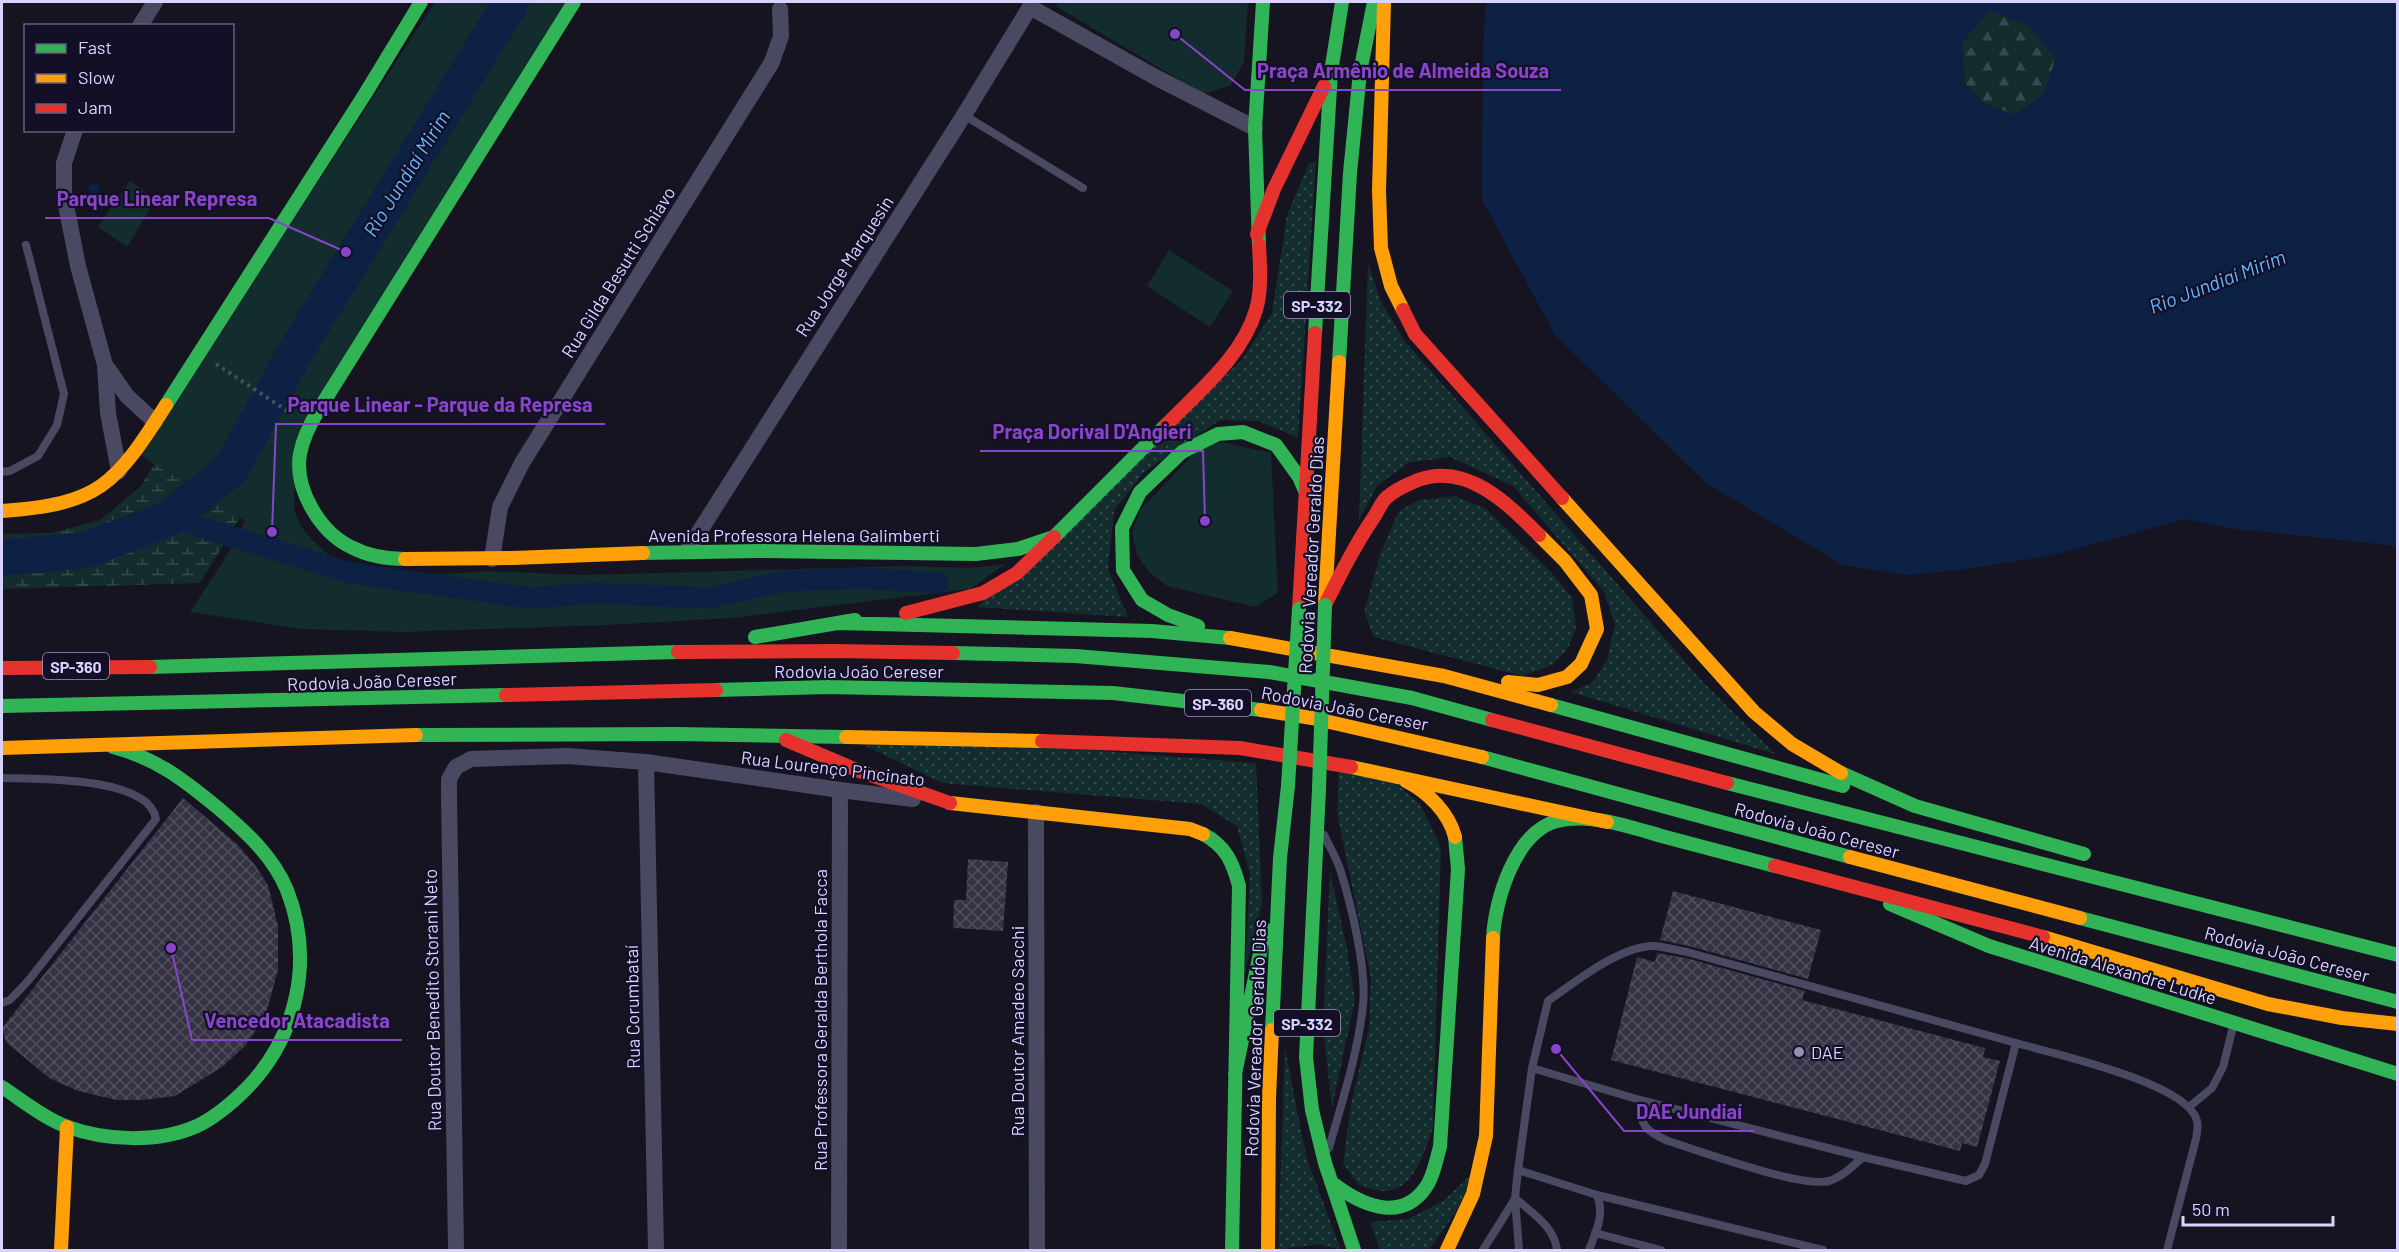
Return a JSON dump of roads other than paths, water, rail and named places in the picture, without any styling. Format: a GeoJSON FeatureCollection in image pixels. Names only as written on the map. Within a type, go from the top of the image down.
{"type":"FeatureCollection","features":[{"type":"Feature","properties":{"kind":"main road"},"geometry":{"type":"LineString","coordinates":[[2,511],[38,508],[72,500],[95,491],[119,471],[155,422],[365,94],[421,2]]}},
{"type":"Feature","properties":{"kind":"main road","name":"Avenida Professora Helena Galimberti"},"geometry":{"type":"LineString","coordinates":[[574,2],[309,427],[302,443],[301,473],[306,498],[315,514],[334,535],[349,546],[396,559],[492,559],[687,551],[976,554],[1018,549],[1054,537],[1119,474],[1223,366],[1244,340],[1257,308],[1260,268],[1255,128],[1263,2]]}},
{"type":"Feature","properties":{"kind":"main road","name":"Rodovia Vereador Geraldo Dias"},"geometry":{"type":"LineString","coordinates":[[1268,1251],[1269,1098],[1280,858],[1288,786],[1331,72],[1342,2]]}},
{"type":"Feature","properties":{"kind":"main road","name":"Rodovia Vereador Geraldo Dias"},"geometry":{"type":"LineString","coordinates":[[1354,1251],[1325,1163],[1312,1110],[1306,1057],[1325,605],[1350,173],[1360,72],[1374,2]]}},
{"type":"Feature","properties":{"kind":"main road"},"geometry":{"type":"LineString","coordinates":[[1384,2],[1379,191],[1381,248],[1392,286],[1415,334],[1754,712],[1792,744],[1843,774],[1915,806]]}},
{"type":"Feature","properties":{"kind":"main road"},"geometry":{"type":"LineString","coordinates":[[1257,234],[1274,189],[1331,72]]}},
{"type":"Feature","properties":{"kind":"main road"},"geometry":{"type":"LineString","coordinates":[[1232,638],[1168,615],[1142,600],[1123,570],[1122,528],[1140,492],[1182,452],[1218,434],[1243,432],[1276,445],[1299,477],[1306,493]]}},
{"type":"Feature","properties":{"kind":"main road"},"geometry":{"type":"LineString","coordinates":[[837,623],[1152,631],[1232,638],[1444,675],[1538,685],[1567,678],[1581,664],[1597,629],[1591,596],[1565,561],[1493,493],[1446,474],[1429,476],[1407,484],[1386,498],[1359,538],[1325,605]]}},
{"type":"Feature","properties":{"kind":"main road"},"geometry":{"type":"LineString","coordinates":[[665,652],[909,613],[983,593],[1017,573],[1054,537]]}},
{"type":"Feature","properties":{"kind":"main road","name":"Rodovia João Cereser"},"geometry":{"type":"LineString","coordinates":[[2,668],[152,667],[665,652],[834,651],[1075,656],[1269,672],[1412,698],[1617,755],[2268,920],[2397,956]]}},
{"type":"Feature","properties":{"kind":"main road"},"geometry":{"type":"LineString","coordinates":[[2,658],[96,666]]}},
{"type":"Feature","properties":{"kind":"main road"},"geometry":{"type":"LineString","coordinates":[[1444,675],[2030,837],[2096,858]]}},
{"type":"Feature","properties":{"kind":"main road","name":"Rodovia João Cereser"},"geometry":{"type":"LineString","coordinates":[[2,706],[828,687],[1113,693],[1232,705],[1312,718],[1444,747],[1777,838],[2397,1002]]}},
{"type":"Feature","properties":{"kind":"main road"},"geometry":{"type":"LineString","coordinates":[[2,748],[433,734],[775,735],[1021,740],[1240,748],[1378,771],[1607,822],[1987,921],[2268,1005],[2342,1018],[2397,1024]]}},
{"type":"Feature","properties":{"kind":"main road"},"geometry":{"type":"LineString","coordinates":[[775,735],[859,771],[950,803]]}},
{"type":"Feature","properties":{"kind":"main road"},"geometry":{"type":"LineString","coordinates":[[2,1087],[67,1127],[122,1139],[161,1136],[194,1128],[223,1110],[247,1089],[267,1064],[296,1008],[300,952],[296,920],[287,890],[265,854],[234,821],[204,796],[146,757],[104,744]]}},
{"type":"Feature","properties":{"kind":"main road"},"geometry":{"type":"LineString","coordinates":[[1331,1182],[1355,1200],[1374,1207],[1394,1208],[1411,1201],[1425,1189],[1440,1147],[1458,869],[1455,835],[1446,814],[1413,784],[1378,771]]}},
{"type":"Feature","properties":{"kind":"main road","name":"Rua Lourenço Pincinato"},"geometry":{"type":"LineString","coordinates":[[950,803],[1190,829],[1218,842],[1228,852],[1234,864],[1239,886],[1235,1074]]}},
{"type":"Feature","properties":{"kind":"main road"},"geometry":{"type":"LineString","coordinates":[[1448,1251],[1473,1194],[1486,1136],[1494,921],[1506,878],[1519,852],[1536,832],[1556,821],[1576,819],[1607,822]]}},
{"type":"Feature","properties":{"kind":"main road"},"geometry":{"type":"LineString","coordinates":[[1232,1251],[1235,1074],[1280,858]]}},
{"type":"Feature","properties":{"kind":"main road"},"geometry":{"type":"LineString","coordinates":[[2161,880],[2268,920]]}},
{"type":"Feature","properties":{"kind":"main road","name":"Avenida Alexandre Ludke"},"geometry":{"type":"LineString","coordinates":[[1844,884],[1989,946],[2397,1074]]}},
{"type":"Feature","properties":{"kind":"main road"},"geometry":{"type":"LineString","coordinates":[[62,1251],[67,1127]]}},
{"type":"Feature","properties":{"kind":"street"},"geometry":{"type":"LineString","coordinates":[[141,24],[155,2]]}},
{"type":"Feature","properties":{"kind":"street"},"geometry":{"type":"LineString","coordinates":[[1030,4],[1157,78],[1255,128]]}},
{"type":"Feature","properties":{"kind":"street","name":"Rua Jorge Marquesin"},"geometry":{"type":"LineString","coordinates":[[687,551],[964,115],[1030,4]]}},
{"type":"Feature","properties":{"kind":"street","name":"Rua Gilda Besutti Schiavo"},"geometry":{"type":"LineString","coordinates":[[492,559],[500,507],[522,463],[772,62],[781,36],[780,9]]}},
{"type":"Feature","properties":{"kind":"street"},"geometry":{"type":"LineString","coordinates":[[74,132],[64,164],[64,195],[78,266],[105,365],[108,413],[119,471]]}},
{"type":"Feature","properties":{"kind":"street"},"geometry":{"type":"LineString","coordinates":[[105,365],[127,396],[155,422]]}},
{"type":"Feature","properties":{"kind":"street","name":"Rua Lourenço Pincinato"},"geometry":{"type":"LineString","coordinates":[[471,759],[567,756],[646,762],[840,790],[950,803]]}},
{"type":"Feature","properties":{"kind":"street","name":"Rua Doutor Benedito Storani Neto"},"geometry":{"type":"LineString","coordinates":[[456,1251],[448,794],[450,779],[456,767],[471,759]]}},
{"type":"Feature","properties":{"kind":"street","name":"Rua Corumbataí"},"geometry":{"type":"LineString","coordinates":[[646,762],[656,1251]]}},
{"type":"Feature","properties":{"kind":"street","name":"Rua Professora Geralda Berthola Facca"},"geometry":{"type":"LineString","coordinates":[[839,1251],[840,790]]}},
{"type":"Feature","properties":{"kind":"street","name":"Rua Doutor Amadeo Sacchi"},"geometry":{"type":"LineString","coordinates":[[1036,812],[1037,1251]]}},
{"type":"Feature","properties":{"kind":"lane"},"geometry":{"type":"LineString","coordinates":[[964,115],[1083,188]]}},
{"type":"Feature","properties":{"kind":"lane"},"geometry":{"type":"LineString","coordinates":[[2,472],[10,471],[38,456],[57,425],[64,394],[26,245]]}},
{"type":"Feature","properties":{"kind":"lane"},"geometry":{"type":"LineString","coordinates":[[2,778],[45,779],[114,786],[149,803],[155,811],[156,819],[28,981],[10,1000],[2,1003]]}},
{"type":"Feature","properties":{"kind":"lane"},"geometry":{"type":"LineString","coordinates":[[1317,822],[1340,867],[1356,938],[1364,1003],[1347,1082],[1325,1163]]}},
{"type":"Feature","properties":{"kind":"lane"},"geometry":{"type":"LineString","coordinates":[[1519,1251],[1515,1198],[1518,1170],[1532,1068],[1548,1000],[1590,972],[1628,951],[1653,946],[1687,952],[2016,1043],[2136,1078],[2179,1097],[2197,1120],[2196,1139],[2167,1251]]}},
{"type":"Feature","properties":{"kind":"lane"},"geometry":{"type":"LineString","coordinates":[[2189,1107],[2212,1088],[2223,1067],[2234,1023]]}},
{"type":"Feature","properties":{"kind":"lane"},"geometry":{"type":"LineString","coordinates":[[1532,1068],[1640,1100],[1966,1181],[1980,1175],[1985,1164],[2016,1043]]}},
{"type":"Feature","properties":{"kind":"lane"},"geometry":{"type":"LineString","coordinates":[[1640,1100],[1640,1116],[1652,1134],[1668,1141],[1778,1174],[1816,1183],[1830,1180],[1844,1173],[1863,1157]]}},
{"type":"Feature","properties":{"kind":"lane"},"geometry":{"type":"LineString","coordinates":[[1518,1170],[1596,1195],[1823,1251]]}},
{"type":"Feature","properties":{"kind":"lane"},"geometry":{"type":"LineString","coordinates":[[1589,1251],[1601,1206],[1596,1195]]}},
{"type":"Feature","properties":{"kind":"lane"},"geometry":{"type":"LineString","coordinates":[[1483,1251],[1515,1198]]}},
{"type":"Feature","properties":{"kind":"lane"},"geometry":{"type":"LineString","coordinates":[[1515,1198],[1555,1237],[1557,1251]]}},
{"type":"Feature","properties":{"kind":"lane"},"geometry":{"type":"LineString","coordinates":[[1595,1233],[1661,1251]]}},
{"type":"Feature","properties":{"kind":"water"},"geometry":{"type":"Polygon","coordinates":[[[1486,2],[2397,2],[2397,546],[2227,528],[2186,519],[2050,556],[1958,570],[1906,575],[1842,565],[1705,482],[1555,335],[1482,200],[1483,42],[1486,2]],[[1990,10],[1962,42],[1964,83],[1985,104],[2015,115],[2044,94],[2056,58],[2030,26],[1990,10]]]}},
{"type":"Feature","properties":{"kind":"water"},"geometry":{"type":"Polygon","coordinates":[[[98,183],[104,208],[93,210],[88,186],[98,183]]]}},
{"type":"Feature","properties":{"kind":"waterway","name":"Rio Jundiaí Mirim"},"geometry":{"type":"LineString","coordinates":[[2,558],[86,550],[170,518],[231,469],[299,346],[511,2]]}},
{"type":"Feature","properties":{"kind":"waterway"},"geometry":{"type":"LineString","coordinates":[[170,518],[351,573],[530,598],[595,593],[708,598],[785,581],[861,578],[938,583]]}},
{"type":"Feature","properties":{"kind":"place","name":"Praça Armênio de Almeida Souza"},"geometry":{"type":"Point","coordinates":[1175,34]}},
{"type":"Feature","properties":{"kind":"place","name":"Parque Linear Represa"},"geometry":{"type":"Point","coordinates":[346,252]}},
{"type":"Feature","properties":{"kind":"place","name":"Praça Dorival D'Angieri"},"geometry":{"type":"Point","coordinates":[1205,521]}},
{"type":"Feature","properties":{"kind":"place","name":"Parque Linear - Parque da Represa"},"geometry":{"type":"Point","coordinates":[272,532]}},
{"type":"Feature","properties":{"kind":"place","name":"Vencedor Atacadista"},"geometry":{"type":"Point","coordinates":[171,948]}},
{"type":"Feature","properties":{"kind":"place","name":"DAE Jundiaí"},"geometry":{"type":"Point","coordinates":[1556,1049]}},
{"type":"Feature","properties":{"kind":"place","name":"DAE"},"geometry":{"type":"Point","coordinates":[1799,1052]}}]}
